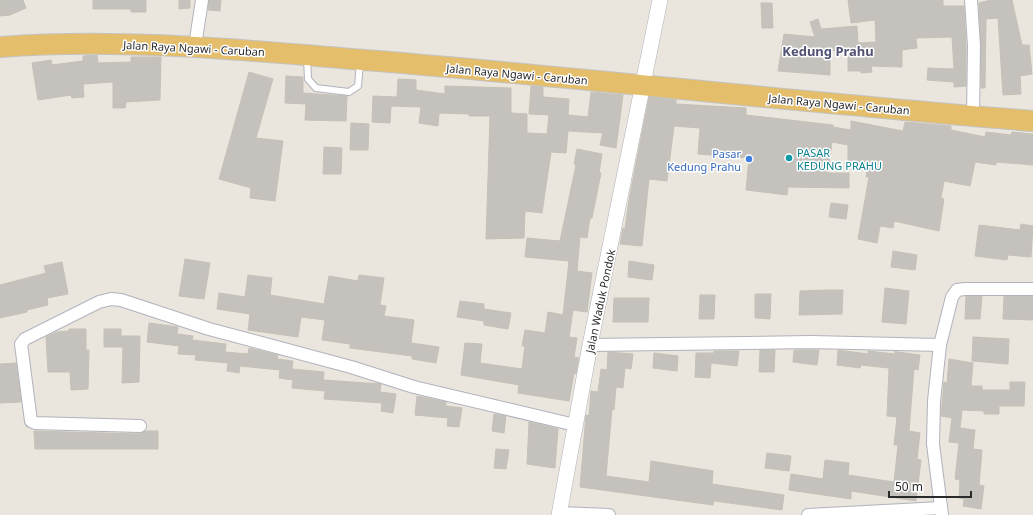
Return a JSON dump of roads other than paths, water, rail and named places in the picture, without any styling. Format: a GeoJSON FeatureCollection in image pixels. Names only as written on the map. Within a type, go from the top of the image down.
{"type":"FeatureCollection","features":[{"type":"Feature","properties":{"kind":"highway","name":"Jalan Raya Ngawi - Caruban"},"geometry":{"type":"LineString","coordinates":[[0,47],[45,44],[195,46],[553,76],[643,87],[1033,121]]}},
{"type":"Feature","properties":{"kind":"street"},"geometry":{"type":"LineString","coordinates":[[195,46],[202,0]]}},
{"type":"Feature","properties":{"kind":"street","name":"Jalan Waduk Pondok"},"geometry":{"type":"LineString","coordinates":[[559,514],[590,345],[660,0]]}},
{"type":"Feature","properties":{"kind":"street"},"geometry":{"type":"LineString","coordinates":[[971,0],[974,46],[973,116]]}},
{"type":"Feature","properties":{"kind":"street"},"geometry":{"type":"LineString","coordinates":[[808,515],[942,511],[933,444],[934,401],[940,344],[952,297],[957,290],[965,289],[1033,289]]}},
{"type":"Feature","properties":{"kind":"street"},"geometry":{"type":"LineString","coordinates":[[140,426],[35,423],[31,421],[21,344],[25,339],[99,302],[111,299],[121,300],[209,329],[351,367],[414,387],[575,425]]}},
{"type":"Feature","properties":{"kind":"street"},"geometry":{"type":"LineString","coordinates":[[590,345],[811,342],[940,344]]}},
{"type":"Feature","properties":{"kind":"street"},"geometry":{"type":"LineString","coordinates":[[559,514],[609,515]]}},
{"type":"Feature","properties":{"kind":"lane"},"geometry":{"type":"LineString","coordinates":[[307,56],[308,79],[316,88],[349,92],[358,86],[360,60]]}},
{"type":"Feature","properties":{"kind":"place","name":"PASAR KEDUNG PRAHU"},"geometry":{"type":"Point","coordinates":[789,158]}},
{"type":"Feature","properties":{"kind":"place","name":"Pasar Kedung Prahu"},"geometry":{"type":"Point","coordinates":[749,159]}},
{"type":"Feature","properties":{"kind":"district","name":"Kedung Prahu"},"geometry":{"type":"Point","coordinates":[828,51]}}]}
